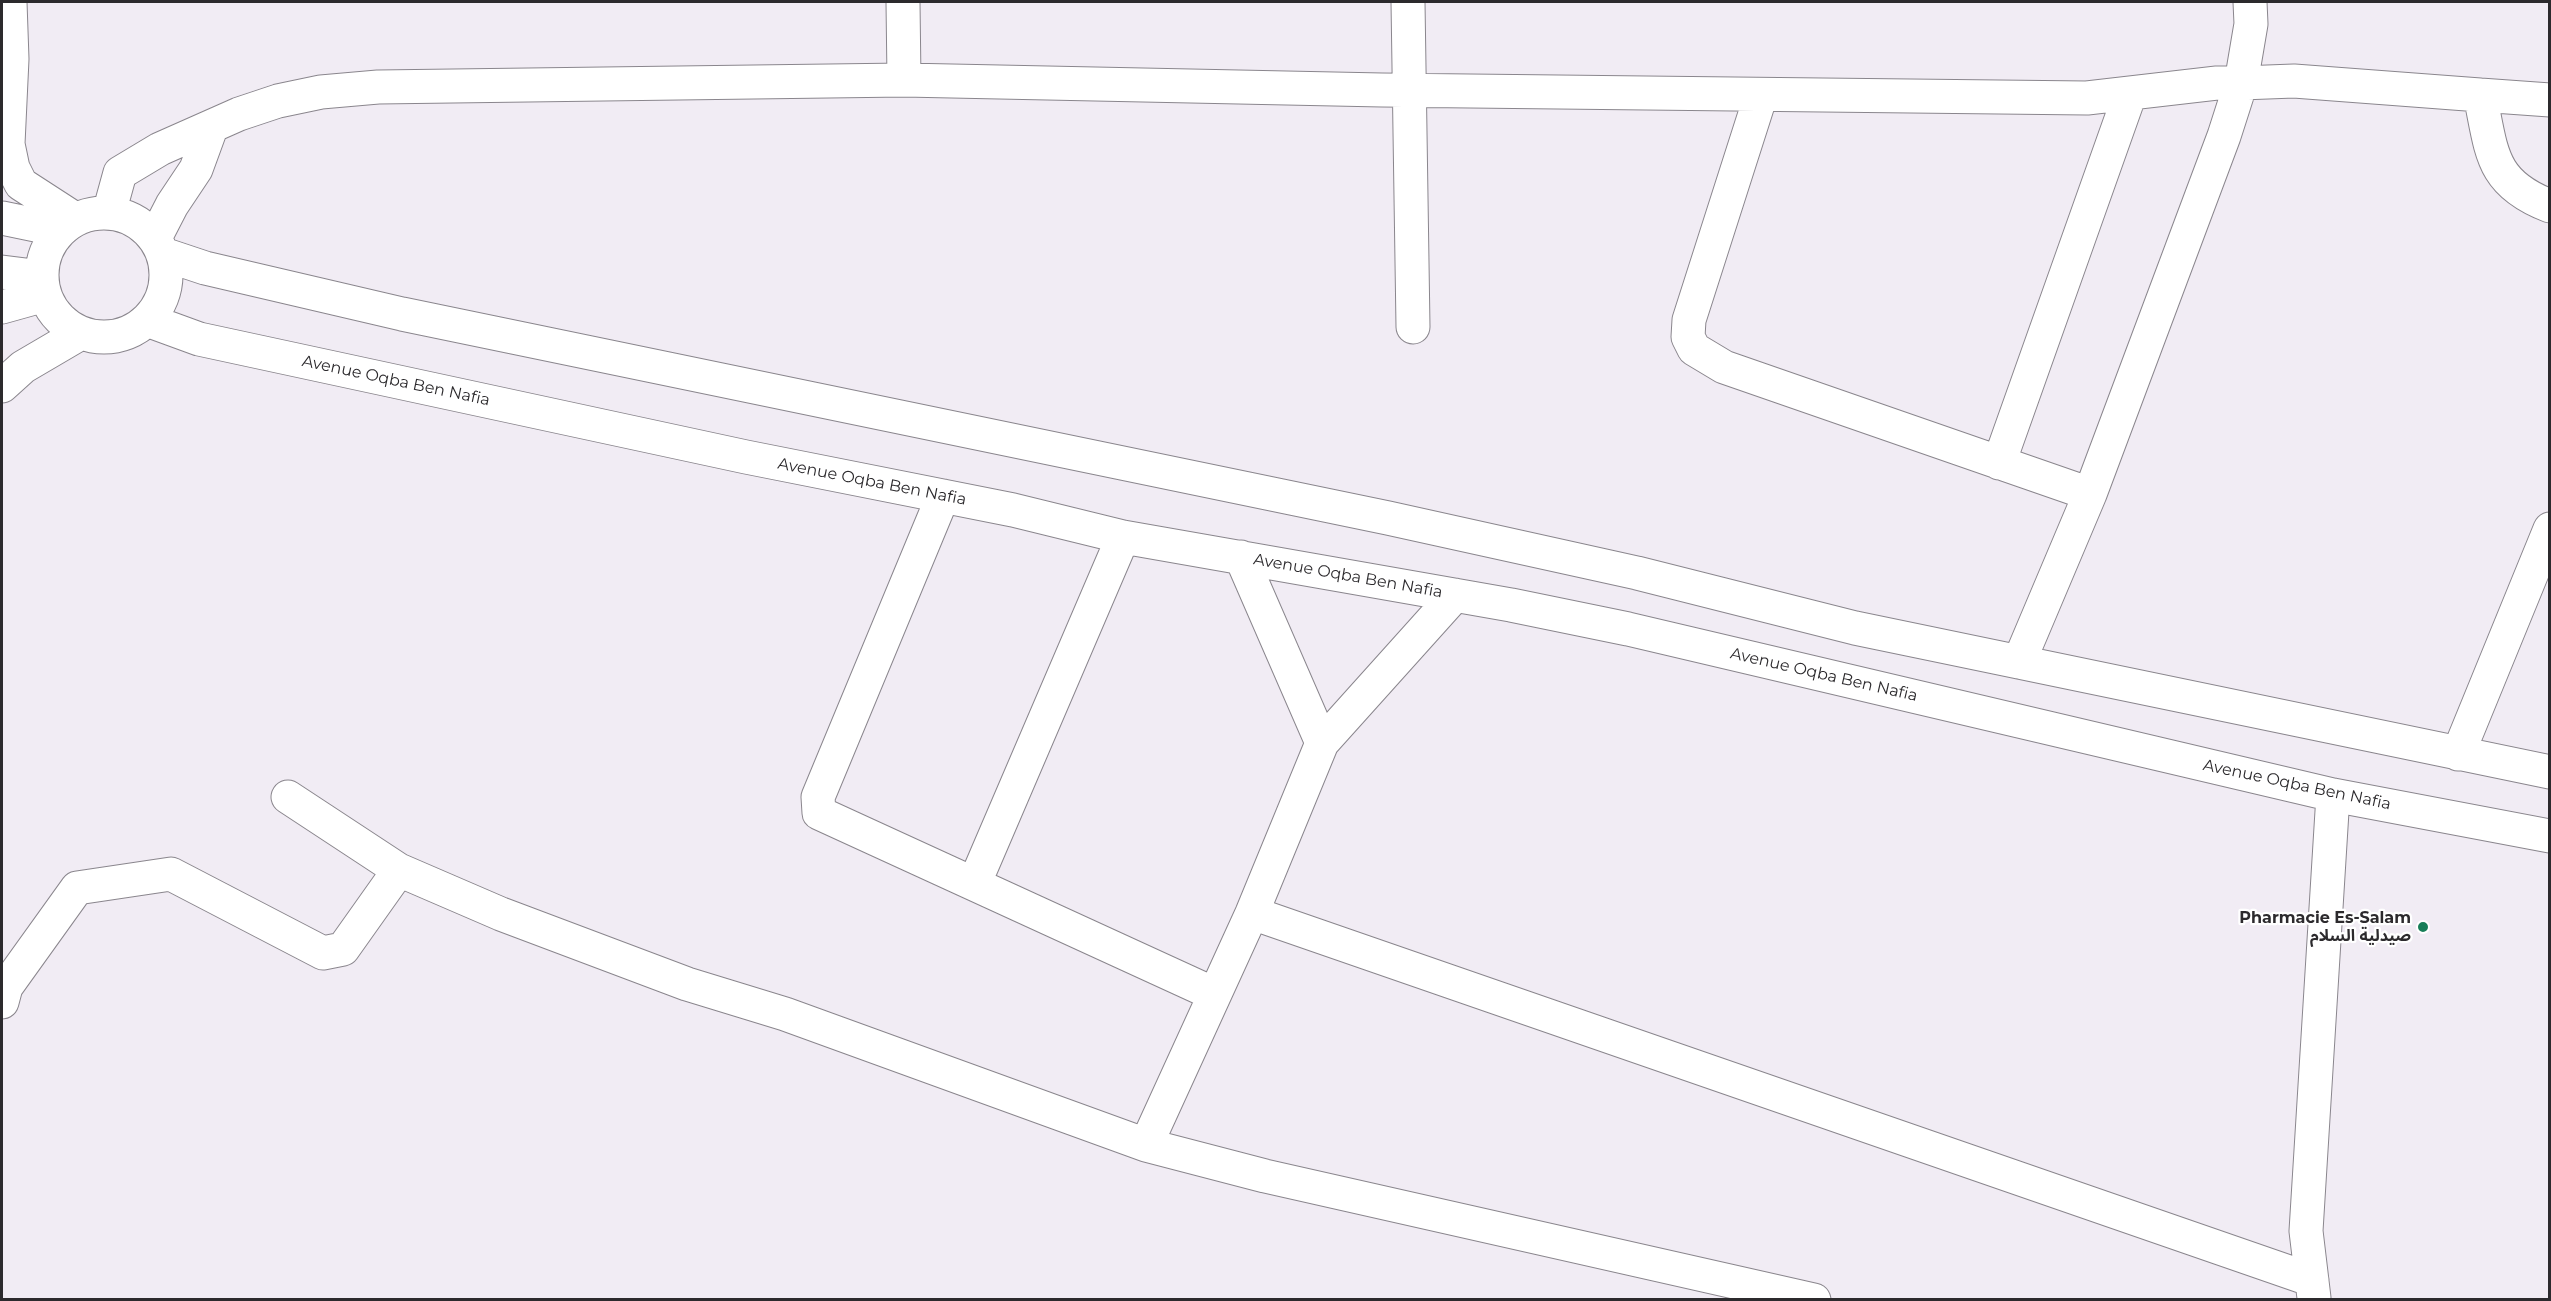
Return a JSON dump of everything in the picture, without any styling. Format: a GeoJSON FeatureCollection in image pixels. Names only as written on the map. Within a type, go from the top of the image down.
{"type":"FeatureCollection","features":[{"type":"Feature","properties":{"kind":"street"},"geometry":{"type":"LineString","coordinates":[[10,2],[12,59],[8,144],[13,168],[21,184],[68,225]]}},
{"type":"Feature","properties":{"kind":"street"},"geometry":{"type":"LineString","coordinates":[[903,2],[904,80]]}},
{"type":"Feature","properties":{"kind":"street"},"geometry":{"type":"LineString","coordinates":[[1408,2],[1413,327]]}},
{"type":"Feature","properties":{"kind":"street"},"geometry":{"type":"LineString","coordinates":[[2019,662],[2090,494],[2224,136],[2241,82],[2251,24],[2250,2]]}},
{"type":"Feature","properties":{"kind":"street"},"geometry":{"type":"LineString","coordinates":[[109,213],[120,173],[160,149],[238,114],[278,101],[321,92],[378,87],[904,80],[1409,90],[2087,98],[2217,83],[2294,81],[2480,95],[2547,92]]}},
{"type":"Feature","properties":{"kind":"street"},"geometry":{"type":"LineString","coordinates":[[2000,463],[2130,94]]}},
{"type":"Feature","properties":{"kind":"street"},"geometry":{"type":"LineString","coordinates":[[1761,95],[1696,291],[1688,337],[1694,349],[1707,360],[1724,367],[2090,494]]}},
{"type":"Feature","properties":{"kind":"street"},"geometry":{"type":"LineString","coordinates":[[2480,95],[2492,150],[2508,182],[2528,198],[2550,206]]}},
{"type":"Feature","properties":{"kind":"street"},"geometry":{"type":"LineString","coordinates":[[159,246],[172,205],[196,170],[211,128]]}},
{"type":"Feature","properties":{"kind":"street"},"geometry":{"type":"LineString","coordinates":[[91,213],[109,213],[127,217],[142,225],[159,246],[166,271],[165,289],[158,306],[147,320],[132,330],[115,336],[98,337],[81,333],[66,324],[53,310],[43,286],[43,260],[50,244],[68,225],[91,213]]}},
{"type":"Feature","properties":{"kind":"street"},"geometry":{"type":"LineString","coordinates":[[2,218],[68,225]]}},
{"type":"Feature","properties":{"kind":"street"},"geometry":{"type":"LineString","coordinates":[[159,246],[205,268],[402,314],[1388,518],[1637,573],[1856,628],[2550,772]]}},
{"type":"Feature","properties":{"kind":"street"},"geometry":{"type":"LineString","coordinates":[[2,272],[43,286]]}},
{"type":"Feature","properties":{"kind":"street"},"geometry":{"type":"LineString","coordinates":[[2,307],[43,286]]}},
{"type":"Feature","properties":{"kind":"street","name":"Avenue Oqba Ben Nafia"},"geometry":{"type":"LineString","coordinates":[[147,320],[199,339],[746,457],[1013,510],[1123,537],[1455,595],[1639,632],[2333,795],[2550,836]]}},
{"type":"Feature","properties":{"kind":"street"},"geometry":{"type":"LineString","coordinates":[[2,386],[23,367],[81,333]]}},
{"type":"Feature","properties":{"kind":"street"},"geometry":{"type":"LineString","coordinates":[[943,496],[818,797],[819,813],[862,835],[975,882],[1214,994]]}},
{"type":"Feature","properties":{"kind":"street"},"geometry":{"type":"LineString","coordinates":[[2458,754],[2550,529]]}},
{"type":"Feature","properties":{"kind":"street"},"geometry":{"type":"LineString","coordinates":[[975,882],[1123,537]]}},
{"type":"Feature","properties":{"kind":"street"},"geometry":{"type":"LineString","coordinates":[[1241,557],[1322,743]]}},
{"type":"Feature","properties":{"kind":"street"},"geometry":{"type":"LineString","coordinates":[[1146,1145],[1252,913],[1322,743],[1455,595]]}},
{"type":"Feature","properties":{"kind":"street"},"geometry":{"type":"LineString","coordinates":[[1252,913],[2313,1290],[2306,1231],[2333,795]]}},
{"type":"Feature","properties":{"kind":"street"},"geometry":{"type":"LineString","coordinates":[[288,797],[399,870],[501,914],[614,957],[785,1014],[1146,1145],[1265,1176],[1814,1299]]}},
{"type":"Feature","properties":{"kind":"street"},"geometry":{"type":"LineString","coordinates":[[2,1002],[6,987],[77,888],[171,874],[323,953],[343,949],[399,870]]}},
{"type":"Feature","properties":{"kind":"place","name":"Pharmacie Es-Salam صيدلية السلام"},"geometry":{"type":"Point","coordinates":[2423,927]}}]}
